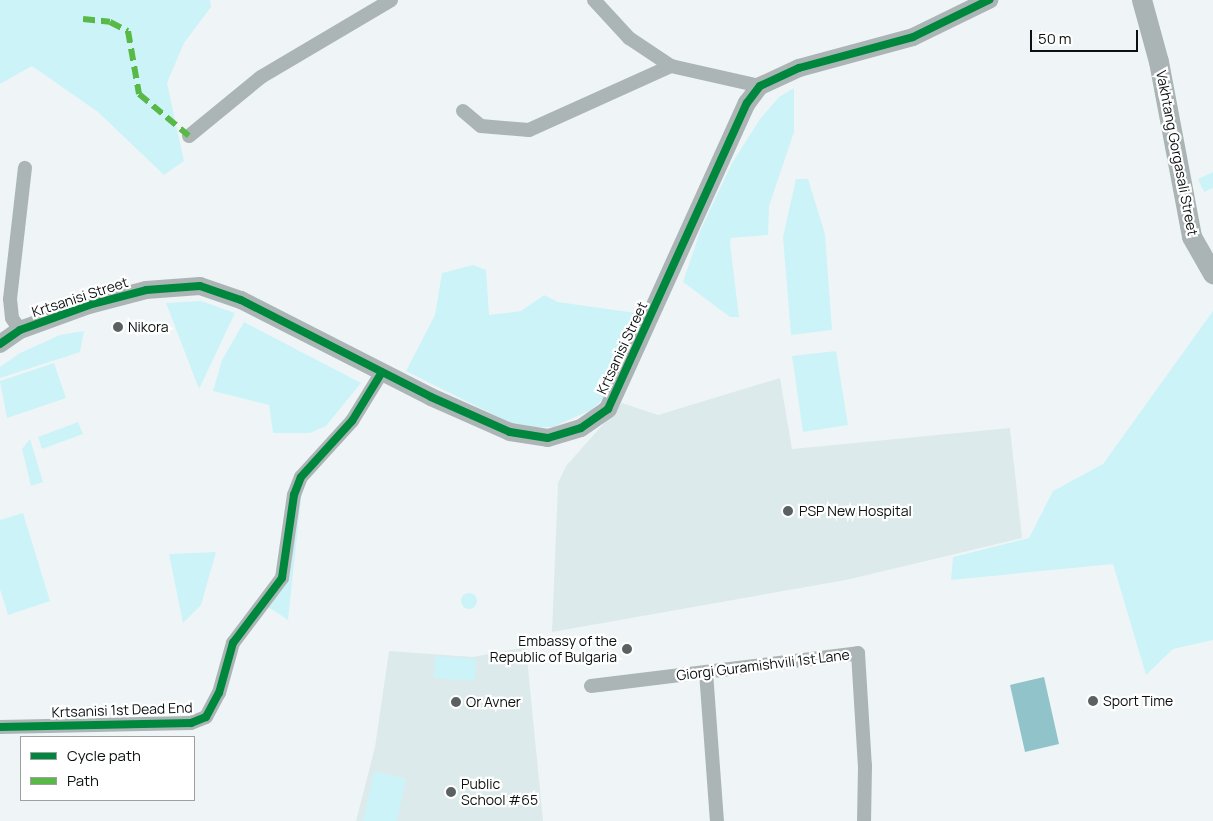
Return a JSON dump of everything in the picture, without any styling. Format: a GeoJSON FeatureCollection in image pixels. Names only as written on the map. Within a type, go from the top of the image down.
{"type":"FeatureCollection","features":[{"type":"Feature","properties":{"kind":"main road","name":"Vakhtang Gorgasali Street"},"geometry":{"type":"LineString","coordinates":[[1142,0],[1158,62],[1192,237],[1213,274]]}},
{"type":"Feature","properties":{"kind":"street"},"geometry":{"type":"LineString","coordinates":[[189,136],[261,77],[391,0]]}},
{"type":"Feature","properties":{"kind":"street"},"geometry":{"type":"LineString","coordinates":[[594,0],[629,38],[671,66],[760,86]]}},
{"type":"Feature","properties":{"kind":"street","name":"Krtsanisi Street"},"geometry":{"type":"LineString","coordinates":[[0,344],[20,330],[146,290],[200,286],[241,300],[467,414],[531,437],[548,438],[581,428],[608,409],[747,103],[760,86],[799,68],[912,37],[988,0]]}},
{"type":"Feature","properties":{"kind":"street"},"geometry":{"type":"LineString","coordinates":[[463,111],[481,126],[529,130],[671,66]]}},
{"type":"Feature","properties":{"kind":"street"},"geometry":{"type":"LineString","coordinates":[[20,330],[12,318],[10,299],[25,168]]}},
{"type":"Feature","properties":{"kind":"street","name":"Krtsanisi 1st Dead End"},"geometry":{"type":"LineString","coordinates":[[0,726],[191,723],[206,717],[219,693],[233,643],[282,578],[294,495],[301,477],[352,421],[382,372]]}},
{"type":"Feature","properties":{"kind":"street","name":"Giorgi Guramishvili 1st Lane"},"geometry":{"type":"LineString","coordinates":[[591,686],[858,653],[866,766],[864,821]]}},
{"type":"Feature","properties":{"kind":"street"},"geometry":{"type":"LineString","coordinates":[[706,672],[717,821]]}},
{"type":"Feature","properties":{"kind":"shaded area"},"geometry":{"type":"Polygon","coordinates":[[[0,0],[210,0],[211,7],[184,43],[167,83],[184,161],[164,175],[98,112],[32,66],[0,84],[0,0]]]}},
{"type":"Feature","properties":{"kind":"shaded area"},"geometry":{"type":"Polygon","coordinates":[[[794,88],[794,132],[769,206],[768,235],[731,238],[739,317],[730,317],[683,282],[701,229],[732,163],[760,119],[779,97],[794,88]]]}},
{"type":"Feature","properties":{"kind":"shaded area"},"geometry":{"type":"Polygon","coordinates":[[[1213,172],[1213,188],[1204,192],[1198,179],[1213,172]]]}},
{"type":"Feature","properties":{"kind":"shaded area"},"geometry":{"type":"Polygon","coordinates":[[[796,179],[808,179],[825,234],[832,330],[791,335],[783,237],[796,179]]]}},
{"type":"Feature","properties":{"kind":"shaded area"},"geometry":{"type":"Polygon","coordinates":[[[473,265],[486,270],[489,315],[521,311],[544,295],[558,302],[636,313],[641,318],[603,399],[591,410],[553,427],[518,427],[406,371],[435,315],[442,273],[473,265]]]}},
{"type":"Feature","properties":{"kind":"shaded area"},"geometry":{"type":"Polygon","coordinates":[[[201,301],[235,313],[199,389],[166,303],[201,301]]]}},
{"type":"Feature","properties":{"kind":"shaded area"},"geometry":{"type":"Polygon","coordinates":[[[1213,311],[1213,640],[1173,649],[1146,675],[1113,564],[951,580],[953,557],[1029,538],[1053,491],[1103,464],[1213,311]]]}},
{"type":"Feature","properties":{"kind":"shaded area"},"geometry":{"type":"Polygon","coordinates":[[[244,322],[361,383],[326,426],[310,433],[273,433],[269,405],[213,391],[222,360],[244,322]]]}},
{"type":"Feature","properties":{"kind":"shaded area"},"geometry":{"type":"Polygon","coordinates":[[[84,331],[80,352],[0,378],[0,367],[20,353],[60,335],[84,331]]]}},
{"type":"Feature","properties":{"kind":"shaded area"},"geometry":{"type":"Polygon","coordinates":[[[836,351],[848,425],[803,432],[792,356],[836,351]]]}},
{"type":"Feature","properties":{"kind":"shaded area"},"geometry":{"type":"Polygon","coordinates":[[[54,363],[66,398],[7,418],[0,381],[54,363]]]}},
{"type":"Feature","properties":{"kind":"shaded area","name":"PSP New Hospital"},"geometry":{"type":"Polygon","coordinates":[[[780,378],[792,449],[1010,428],[1022,538],[846,580],[552,632],[558,483],[566,466],[622,403],[658,415],[780,378]]]}},
{"type":"Feature","properties":{"kind":"shaded area"},"geometry":{"type":"Polygon","coordinates":[[[78,422],[83,434],[42,449],[38,437],[78,422]]]}},
{"type":"Feature","properties":{"kind":"shaded area"},"geometry":{"type":"Polygon","coordinates":[[[30,439],[43,482],[31,486],[22,449],[30,439]]]}},
{"type":"Feature","properties":{"kind":"shaded area"},"geometry":{"type":"Polygon","coordinates":[[[300,487],[302,490],[288,620],[268,607],[300,487]]]}},
{"type":"Feature","properties":{"kind":"shaded area"},"geometry":{"type":"Polygon","coordinates":[[[23,513],[50,601],[8,615],[0,589],[0,520],[23,513]]]}},
{"type":"Feature","properties":{"kind":"shaded area"},"geometry":{"type":"Polygon","coordinates":[[[216,552],[201,605],[183,623],[169,554],[216,552]]]}},
{"type":"Feature","properties":{"kind":"shaded area"},"geometry":{"type":"Polygon","coordinates":[[[466,593],[472,593],[477,598],[475,607],[466,609],[461,604],[461,598],[466,593]]]}},
{"type":"Feature","properties":{"kind":"shaded area"},"geometry":{"type":"Polygon","coordinates":[[[526,647],[543,821],[356,821],[375,747],[389,651],[473,657],[526,647]]]}},
{"type":"Feature","properties":{"kind":"shaded area"},"geometry":{"type":"Polygon","coordinates":[[[435,656],[476,659],[475,681],[434,678],[435,656]]]}},
{"type":"Feature","properties":{"kind":"shaded area"},"geometry":{"type":"Polygon","coordinates":[[[1044,677],[1059,744],[1025,752],[1010,685],[1044,677]]]}},
{"type":"Feature","properties":{"kind":"shaded area"},"geometry":{"type":"Polygon","coordinates":[[[374,771],[406,779],[397,821],[363,821],[374,771]]]}},
{"type":"Feature","properties":{"kind":"marked path"},"geometry":{"type":"LineString","coordinates":[[83,19],[110,22],[128,31],[139,94],[189,136]]}},
{"type":"Feature","properties":{"kind":"cycle path"},"geometry":{"type":"LineString","coordinates":[[0,344],[20,330],[89,305],[146,290],[200,286],[241,300],[431,397],[510,432],[548,438],[581,428],[608,409],[747,103],[760,86],[799,68],[913,37],[989,0]]}},
{"type":"Feature","properties":{"kind":"cycle path"},"geometry":{"type":"LineString","coordinates":[[0,727],[191,723],[206,717],[219,693],[233,643],[282,578],[294,495],[301,477],[352,421],[382,372]]}},
{"type":"Feature","properties":{"kind":"place","name":"Nikora"},"geometry":{"type":"Point","coordinates":[118,327]}},
{"type":"Feature","properties":{"kind":"place","name":"PSP New Hospital"},"geometry":{"type":"Point","coordinates":[788,511]}},
{"type":"Feature","properties":{"kind":"place","name":"Embassy of the Republic of Bulgaria"},"geometry":{"type":"Point","coordinates":[627,649]}},
{"type":"Feature","properties":{"kind":"place","name":"Sport Time"},"geometry":{"type":"Point","coordinates":[1093,701]}},
{"type":"Feature","properties":{"kind":"place","name":"Or Avner"},"geometry":{"type":"Point","coordinates":[456,702]}},
{"type":"Feature","properties":{"kind":"place","name":"Public School #65"},"geometry":{"type":"Point","coordinates":[451,792]}}]}
